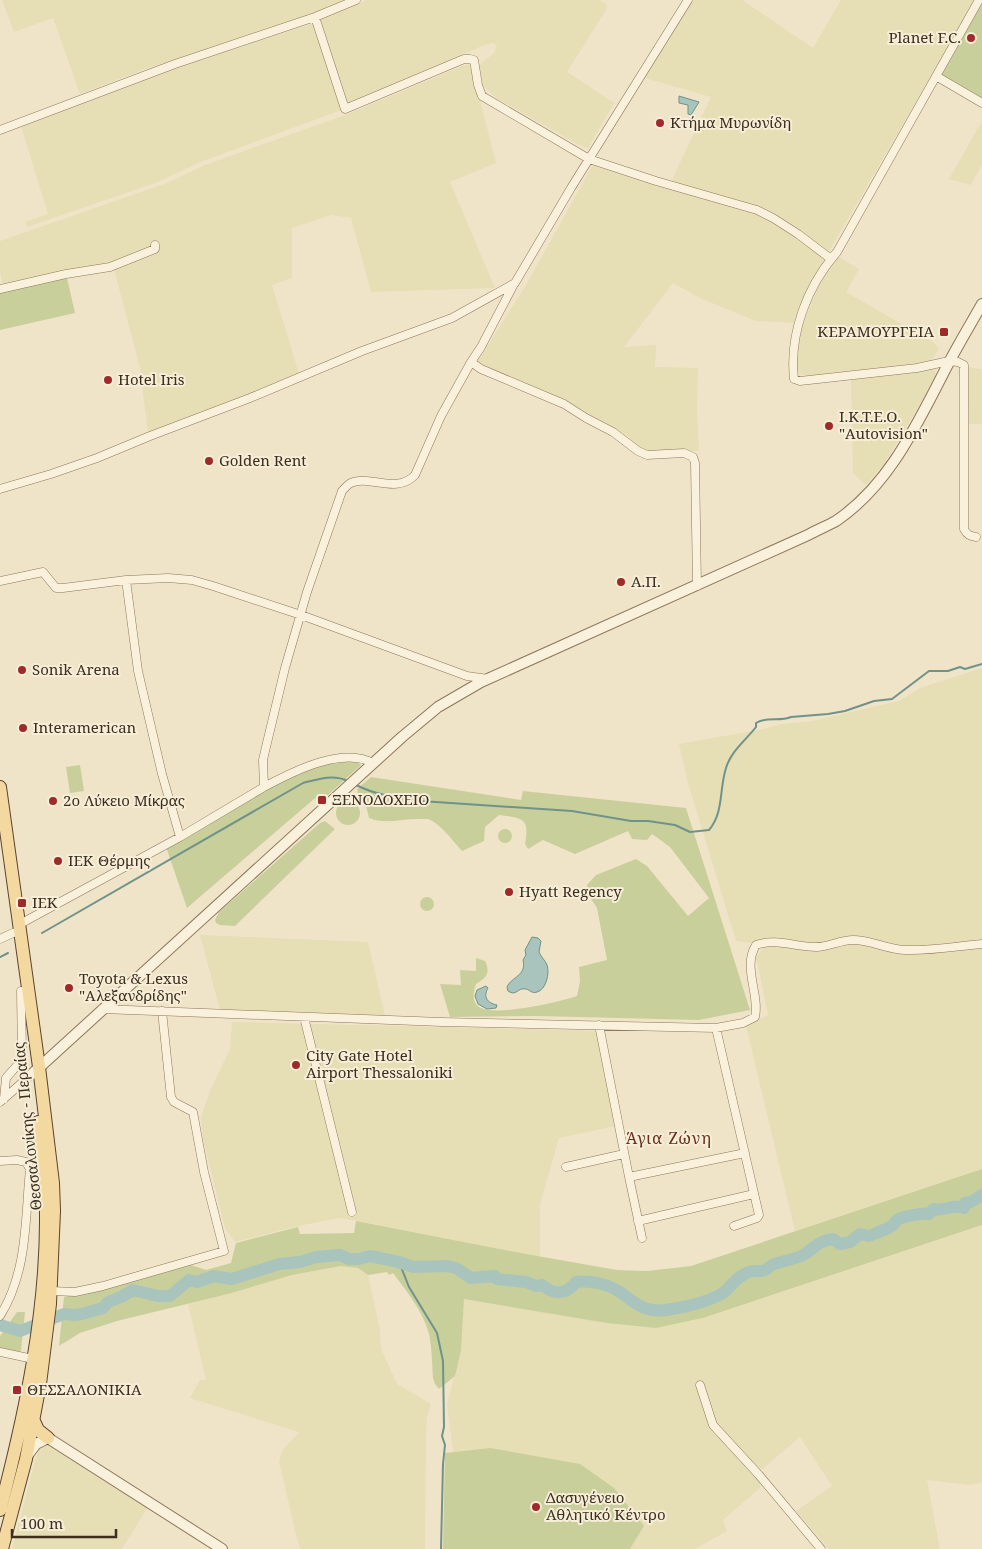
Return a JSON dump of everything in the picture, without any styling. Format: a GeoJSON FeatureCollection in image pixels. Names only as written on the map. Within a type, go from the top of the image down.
{"type":"FeatureCollection","features":[{"type":"Feature","properties":{"kind":"main road","name":"Θεσσαλονίκης - Περαίας"},"geometry":{"type":"LineString","coordinates":[[0,787],[21,962],[54,1191],[54,1247],[51,1291],[45,1305]]}},
{"type":"Feature","properties":{"kind":"main road","name":"Θεσσαλονίκης - Περαίας"},"geometry":{"type":"LineString","coordinates":[[0,845],[17,932]]}},
{"type":"Feature","properties":{"kind":"main road","name":"Θεσσαλονίκης - Περαίας"},"geometry":{"type":"LineString","coordinates":[[2,1549],[26,1459],[33,1419],[45,1305],[46,1212],[38,1125],[36,1071],[20,991],[21,962]]}},
{"type":"Feature","properties":{"kind":"main road","name":"Θεσσαλονίκης - Περαίας"},"geometry":{"type":"LineString","coordinates":[[0,1510],[14,1457],[33,1359],[40,1345]]}},
{"type":"Feature","properties":{"kind":"main road"},"geometry":{"type":"LineString","coordinates":[[33,1419],[38,1430],[48,1438]]}},
{"type":"Feature","properties":{"kind":"street"},"geometry":{"type":"LineString","coordinates":[[0,130],[175,64],[315,17],[356,0]]}},
{"type":"Feature","properties":{"kind":"street"},"geometry":{"type":"LineString","coordinates":[[264,787],[263,760],[285,668],[309,584],[342,491],[350,483],[357,481],[393,484],[408,481],[415,475],[442,416],[515,283],[589,159],[688,0]]}},
{"type":"Feature","properties":{"kind":"street"},"geometry":{"type":"LineString","coordinates":[[976,537],[966,533],[964,529],[964,365],[949,361],[917,368],[800,381],[794,379],[792,366],[796,331],[808,298],[822,270],[837,252],[979,0]]}},
{"type":"Feature","properties":{"kind":"street"},"geometry":{"type":"LineString","coordinates":[[315,17],[345,109],[464,59],[474,60],[478,85],[482,96],[589,159],[656,182],[757,210],[798,234],[831,259]]}},
{"type":"Feature","properties":{"kind":"street"},"geometry":{"type":"LineString","coordinates":[[936,76],[982,103]]}},
{"type":"Feature","properties":{"kind":"street"},"geometry":{"type":"LineString","coordinates":[[0,289],[66,274],[110,267],[155,249],[154,245]]}},
{"type":"Feature","properties":{"kind":"street"},"geometry":{"type":"LineString","coordinates":[[0,488],[38,478],[97,458],[250,398],[362,351],[452,318],[515,283]]}},
{"type":"Feature","properties":{"kind":"street"},"geometry":{"type":"LineString","coordinates":[[2,1101],[413,726],[438,707],[464,691],[808,535],[835,521],[853,507],[880,480],[907,442],[949,361],[982,304]]}},
{"type":"Feature","properties":{"kind":"street"},"geometry":{"type":"LineString","coordinates":[[471,362],[481,369],[564,404],[613,432],[638,452],[647,455],[684,453],[692,457],[695,463],[697,586]]}},
{"type":"Feature","properties":{"kind":"street"},"geometry":{"type":"LineString","coordinates":[[0,581],[42,572],[56,588],[126,580],[168,578],[192,580],[301,615],[473,678],[490,679]]}},
{"type":"Feature","properties":{"kind":"street"},"geometry":{"type":"LineString","coordinates":[[126,580],[138,671],[162,774],[180,837]]}},
{"type":"Feature","properties":{"kind":"street"},"geometry":{"type":"LineString","coordinates":[[461,673],[465,682],[464,691]]}},
{"type":"Feature","properties":{"kind":"street"},"geometry":{"type":"LineString","coordinates":[[0,938],[17,932],[284,776],[333,759],[360,758],[374,763]]}},
{"type":"Feature","properties":{"kind":"street"},"geometry":{"type":"LineString","coordinates":[[102,1009],[304,1017],[716,1028],[743,1023],[755,1018],[756,1003],[751,975],[752,953],[756,945],[763,942],[780,942],[816,947],[854,940],[905,950],[982,944]]}},
{"type":"Feature","properties":{"kind":"street"},"geometry":{"type":"LineString","coordinates":[[2,1101],[6,1078],[21,1061],[22,1056],[20,991]]}},
{"type":"Feature","properties":{"kind":"street"},"geometry":{"type":"LineString","coordinates":[[51,1291],[75,1292],[103,1286],[224,1251],[204,1172],[193,1112],[174,1102],[171,1097],[162,1011]]}},
{"type":"Feature","properties":{"kind":"street"},"geometry":{"type":"LineString","coordinates":[[304,1017],[352,1212]]}},
{"type":"Feature","properties":{"kind":"street"},"geometry":{"type":"LineString","coordinates":[[599,1025],[642,1238]]}},
{"type":"Feature","properties":{"kind":"street"},"geometry":{"type":"LineString","coordinates":[[716,1028],[759,1215],[734,1226]]}},
{"type":"Feature","properties":{"kind":"street"},"geometry":{"type":"LineString","coordinates":[[629,1177],[745,1153]]}},
{"type":"Feature","properties":{"kind":"street"},"geometry":{"type":"LineString","coordinates":[[566,1167],[624,1154]]}},
{"type":"Feature","properties":{"kind":"street"},"geometry":{"type":"LineString","coordinates":[[0,1161],[17,1160],[26,1162],[30,1169],[25,1237],[20,1266],[15,1288],[0,1316]]}},
{"type":"Feature","properties":{"kind":"street"},"geometry":{"type":"LineString","coordinates":[[638,1220],[754,1194]]}},
{"type":"Feature","properties":{"kind":"street"},"geometry":{"type":"LineString","coordinates":[[0,1352],[33,1359]]}},
{"type":"Feature","properties":{"kind":"street"},"geometry":{"type":"LineString","coordinates":[[700,1385],[713,1425],[759,1475],[821,1549]]}},
{"type":"Feature","properties":{"kind":"street"},"geometry":{"type":"LineString","coordinates":[[26,1459],[36,1444],[48,1438],[222,1549]]}},
{"type":"Feature","properties":{"kind":"shaded area"},"geometry":{"type":"Polygon","coordinates":[[[2,0],[348,0],[318,14],[145,69],[80,94],[53,18],[14,32],[2,0]]]}},
{"type":"Feature","properties":{"kind":"shaded area"},"geometry":{"type":"Polygon","coordinates":[[[367,0],[600,0],[607,5],[606,10],[567,72],[614,103],[588,148],[579,145],[496,98],[483,85],[479,65],[494,53],[497,45],[492,43],[346,104],[318,19],[367,0]]]}},
{"type":"Feature","properties":{"kind":"shaded area"},"geometry":{"type":"Polygon","coordinates":[[[692,0],[742,0],[813,48],[841,0],[975,0],[817,272],[797,323],[756,321],[700,298],[673,283],[624,347],[656,345],[655,367],[698,368],[697,414],[699,451],[652,451],[639,449],[628,436],[564,401],[493,370],[478,361],[526,285],[596,159],[671,182],[711,97],[645,78],[692,0]]]}},
{"type":"Feature","properties":{"kind":"shaded area"},"geometry":{"type":"Polygon","coordinates":[[[315,23],[344,109],[203,161],[158,182],[27,227],[25,222],[48,214],[21,126],[195,60],[315,23]]]}},
{"type":"Feature","properties":{"kind":"shaded area"},"geometry":{"type":"Polygon","coordinates":[[[471,64],[496,163],[450,182],[495,288],[371,292],[351,218],[331,215],[292,228],[292,278],[272,285],[299,374],[148,433],[140,368],[113,265],[3,287],[0,272],[0,241],[167,183],[205,165],[348,114],[462,66],[471,64]]]}},
{"type":"Feature","properties":{"kind":"shaded area"},"geometry":{"type":"Polygon","coordinates":[[[982,121],[982,164],[971,185],[949,179],[982,121]]]}},
{"type":"Feature","properties":{"kind":"shaded area"},"geometry":{"type":"Polygon","coordinates":[[[837,256],[859,269],[846,292],[933,342],[939,348],[932,360],[914,365],[806,376],[799,373],[797,370],[796,353],[799,334],[825,271],[837,256]]]}},
{"type":"Feature","properties":{"kind":"shaded area"},"geometry":{"type":"Polygon","coordinates":[[[967,367],[982,369],[982,424],[969,424],[967,367]]]}},
{"type":"Feature","properties":{"kind":"shaded area"},"geometry":{"type":"Polygon","coordinates":[[[932,368],[935,370],[936,375],[912,418],[884,464],[866,485],[853,473],[851,378],[932,368]]]}},
{"type":"Feature","properties":{"kind":"shaded area"},"geometry":{"type":"Polygon","coordinates":[[[982,668],[982,1169],[795,1231],[746,1026],[768,1015],[756,957],[763,948],[759,944],[736,941],[688,783],[679,744],[764,729],[781,724],[812,721],[899,701],[920,688],[982,668]]]}},
{"type":"Feature","properties":{"kind":"shaded area"},"geometry":{"type":"Polygon","coordinates":[[[200,935],[368,942],[385,1016],[220,1010],[200,935]]]}},
{"type":"Feature","properties":{"kind":"shaded area"},"geometry":{"type":"Polygon","coordinates":[[[232,1022],[602,1031],[616,1126],[559,1138],[540,1204],[540,1257],[339,1218],[235,1242],[225,1228],[203,1139],[201,1117],[210,1091],[230,1049],[232,1022]]]}},
{"type":"Feature","properties":{"kind":"shaded area"},"geometry":{"type":"Polygon","coordinates":[[[982,1225],[982,1482],[970,1485],[927,1480],[940,1549],[829,1549],[796,1511],[832,1486],[800,1437],[760,1471],[760,1488],[723,1520],[727,1531],[695,1549],[630,1549],[644,1526],[490,1448],[453,1452],[447,1404],[461,1351],[464,1299],[656,1328],[704,1318],[982,1225]]]}},
{"type":"Feature","properties":{"kind":"shaded area"},"geometry":{"type":"Polygon","coordinates":[[[341,1266],[358,1268],[368,1275],[380,1330],[381,1349],[397,1384],[431,1404],[427,1417],[426,1433],[425,1549],[301,1549],[279,1461],[282,1451],[299,1432],[190,1398],[200,1380],[206,1380],[188,1304],[292,1275],[341,1266]]]}},
{"type":"Feature","properties":{"kind":"shaded area"},"geometry":{"type":"Polygon","coordinates":[[[49,1443],[148,1507],[122,1549],[12,1549],[39,1446],[49,1443]]]}},
{"type":"Feature","properties":{"kind":"green space","name":"Planet F.C."},"geometry":{"type":"Polygon","coordinates":[[[982,1],[982,101],[938,76],[982,1]]]}},
{"type":"Feature","properties":{"kind":"green space"},"geometry":{"type":"Polygon","coordinates":[[[67,278],[75,313],[0,330],[0,292],[67,278]]]}},
{"type":"Feature","properties":{"kind":"green space"},"geometry":{"type":"Polygon","coordinates":[[[355,759],[361,765],[328,795],[314,799],[187,908],[166,847],[284,779],[333,761],[355,759]]]}},
{"type":"Feature","properties":{"kind":"green space"},"geometry":{"type":"Polygon","coordinates":[[[80,765],[84,791],[70,793],[66,767],[80,765]]]}},
{"type":"Feature","properties":{"kind":"green space"},"geometry":{"type":"Polygon","coordinates":[[[371,777],[521,800],[523,791],[686,808],[750,1010],[699,1020],[537,1016],[450,1017],[440,984],[461,985],[460,970],[476,971],[476,958],[485,961],[488,969],[487,975],[476,984],[474,991],[474,1001],[481,1008],[489,1010],[514,1009],[543,1005],[577,996],[580,981],[579,967],[607,960],[597,908],[588,894],[587,885],[596,875],[636,859],[647,866],[688,916],[709,898],[670,847],[652,834],[647,840],[632,839],[628,831],[575,854],[543,840],[528,849],[525,844],[526,829],[523,821],[514,817],[499,815],[485,827],[484,841],[462,851],[442,829],[428,819],[381,821],[369,818],[365,801],[358,795],[357,789],[371,777]]]}},
{"type":"Feature","properties":{"kind":"green space"},"geometry":{"type":"Polygon","coordinates":[[[348,801],[356,805],[360,813],[356,821],[348,825],[340,821],[336,813],[340,805],[348,801]]]}},
{"type":"Feature","properties":{"kind":"green space"},"geometry":{"type":"Polygon","coordinates":[[[325,821],[335,829],[235,926],[216,923],[215,920],[219,912],[320,823],[325,821]]]}},
{"type":"Feature","properties":{"kind":"green space"},"geometry":{"type":"Polygon","coordinates":[[[502,829],[508,829],[512,836],[508,843],[502,843],[498,839],[498,833],[502,829]]]}},
{"type":"Feature","properties":{"kind":"green space"},"geometry":{"type":"Polygon","coordinates":[[[424,897],[430,897],[434,904],[430,911],[424,911],[420,907],[420,901],[424,897]]]}},
{"type":"Feature","properties":{"kind":"green space"},"geometry":{"type":"Polygon","coordinates":[[[982,1169],[982,1225],[703,1318],[656,1328],[607,1323],[464,1299],[461,1351],[455,1376],[439,1389],[433,1378],[431,1345],[423,1317],[393,1273],[389,1275],[387,1272],[368,1275],[358,1268],[341,1266],[292,1275],[228,1294],[117,1321],[80,1333],[59,1346],[64,1297],[104,1289],[191,1265],[206,1270],[231,1263],[236,1243],[298,1227],[300,1234],[354,1233],[356,1221],[617,1270],[647,1271],[691,1266],[982,1169]]]}},
{"type":"Feature","properties":{"kind":"green space"},"geometry":{"type":"Polygon","coordinates":[[[17,1312],[25,1312],[21,1351],[16,1352],[0,1348],[0,1336],[17,1312]]]}},
{"type":"Feature","properties":{"kind":"green space","name":"Δασυγένειο Αθλητικό Κέντρο"},"geometry":{"type":"Polygon","coordinates":[[[490,1448],[580,1464],[614,1488],[644,1526],[630,1549],[443,1549],[445,1453],[490,1448]]]}},
{"type":"Feature","properties":{"kind":"water"},"geometry":{"type":"Polygon","coordinates":[[[679,96],[699,102],[691,115],[688,114],[688,105],[679,103],[679,96]]]}},
{"type":"Feature","properties":{"kind":"water"},"geometry":{"type":"Polygon","coordinates":[[[532,937],[538,938],[541,941],[539,952],[547,965],[546,981],[540,991],[534,993],[521,989],[511,993],[507,987],[523,970],[525,950],[532,937]]]}},
{"type":"Feature","properties":{"kind":"water"},"geometry":{"type":"Polygon","coordinates":[[[486,986],[488,988],[486,997],[491,1003],[497,1005],[496,1008],[487,1009],[478,1004],[475,996],[477,990],[486,986]]]}},
{"type":"Feature","properties":{"kind":"waterway"},"geometry":{"type":"LineString","coordinates":[[354,784],[369,791],[421,801],[572,811],[631,821],[648,821],[675,825],[690,832],[709,830],[717,816],[728,762],[756,727],[756,723],[764,720],[828,714],[845,711],[874,701],[892,699],[929,671],[948,671],[960,667],[965,669],[982,664]]}},
{"type":"Feature","properties":{"kind":"waterway"},"geometry":{"type":"LineString","coordinates":[[42,933],[303,783],[331,778],[348,781]]}},
{"type":"Feature","properties":{"kind":"waterway"},"geometry":{"type":"LineString","coordinates":[[0,957],[8,953]]}},
{"type":"Feature","properties":{"kind":"waterway"},"geometry":{"type":"LineString","coordinates":[[0,1325],[20,1331],[64,1314],[82,1314],[103,1308],[108,1302],[133,1290],[158,1296],[170,1296],[189,1280],[197,1282],[214,1276],[232,1279],[279,1264],[300,1262],[316,1257],[340,1255],[349,1259],[370,1256],[413,1267],[447,1266],[456,1268],[471,1278],[495,1276],[497,1279],[526,1282],[536,1286],[542,1285],[555,1292],[564,1291],[576,1282],[593,1282],[615,1289],[643,1308],[663,1310],[712,1299],[723,1293],[745,1273],[765,1270],[773,1265],[800,1256],[823,1241],[833,1239],[840,1244],[850,1242],[860,1234],[869,1236],[886,1229],[904,1217],[929,1214],[934,1209],[938,1210],[956,1206],[964,1208],[965,1203],[971,1202],[982,1195]]}},
{"type":"Feature","properties":{"kind":"waterway"},"geometry":{"type":"LineString","coordinates":[[399,1262],[409,1287],[437,1333],[443,1361],[444,1427],[442,1436],[445,1445],[441,1549]]}},
{"type":"Feature","properties":{"kind":"place","name":"Planet F.C."},"geometry":{"type":"Point","coordinates":[971,38]}},
{"type":"Feature","properties":{"kind":"place","name":"Κτήμα Μυρωνίδη"},"geometry":{"type":"Point","coordinates":[660,123]}},
{"type":"Feature","properties":{"kind":"place","name":"ΚΕΡΑΜΟΥΡΓΕΙΑ"},"geometry":{"type":"Point","coordinates":[944,332]}},
{"type":"Feature","properties":{"kind":"place","name":"Hotel Iris"},"geometry":{"type":"Point","coordinates":[108,380]}},
{"type":"Feature","properties":{"kind":"place","name":"I.Κ.Τ.Ε.Ο. \"Autovision\""},"geometry":{"type":"Point","coordinates":[829,426]}},
{"type":"Feature","properties":{"kind":"place","name":"Golden Rent"},"geometry":{"type":"Point","coordinates":[209,461]}},
{"type":"Feature","properties":{"kind":"place","name":"Α.Π."},"geometry":{"type":"Point","coordinates":[621,582]}},
{"type":"Feature","properties":{"kind":"place","name":"Sonik Arena"},"geometry":{"type":"Point","coordinates":[22,670]}},
{"type":"Feature","properties":{"kind":"place","name":"Interamerican"},"geometry":{"type":"Point","coordinates":[23,728]}},
{"type":"Feature","properties":{"kind":"place","name":"ΞΕΝΟΔΟΧΕΙΟ"},"geometry":{"type":"Point","coordinates":[322,800]}},
{"type":"Feature","properties":{"kind":"place","name":"2ο Λύκειο Μίκρας"},"geometry":{"type":"Point","coordinates":[53,801]}},
{"type":"Feature","properties":{"kind":"place","name":"ΙΕΚ Θέρμης"},"geometry":{"type":"Point","coordinates":[58,861]}},
{"type":"Feature","properties":{"kind":"place","name":"Hyatt Regency"},"geometry":{"type":"Point","coordinates":[509,892]}},
{"type":"Feature","properties":{"kind":"place","name":"ΙΕΚ"},"geometry":{"type":"Point","coordinates":[22,903]}},
{"type":"Feature","properties":{"kind":"place","name":"Toyota & Lexus \"Αλεξανδρίδης\""},"geometry":{"type":"Point","coordinates":[69,988]}},
{"type":"Feature","properties":{"kind":"place","name":"City Gate Hotel Airport Thessaloniki"},"geometry":{"type":"Point","coordinates":[296,1065]}},
{"type":"Feature","properties":{"kind":"place","name":"ΘΕΣΣΑΛΟΝΙΚΙΑ"},"geometry":{"type":"Point","coordinates":[17,1390]}},
{"type":"Feature","properties":{"kind":"place","name":"Δασυγένειο Αθλητικό Κέντρο"},"geometry":{"type":"Point","coordinates":[536,1507]}},
{"type":"Feature","properties":{"kind":"district","name":"Άγια Ζώνη"},"geometry":{"type":"Point","coordinates":[669,1138]}}]}
